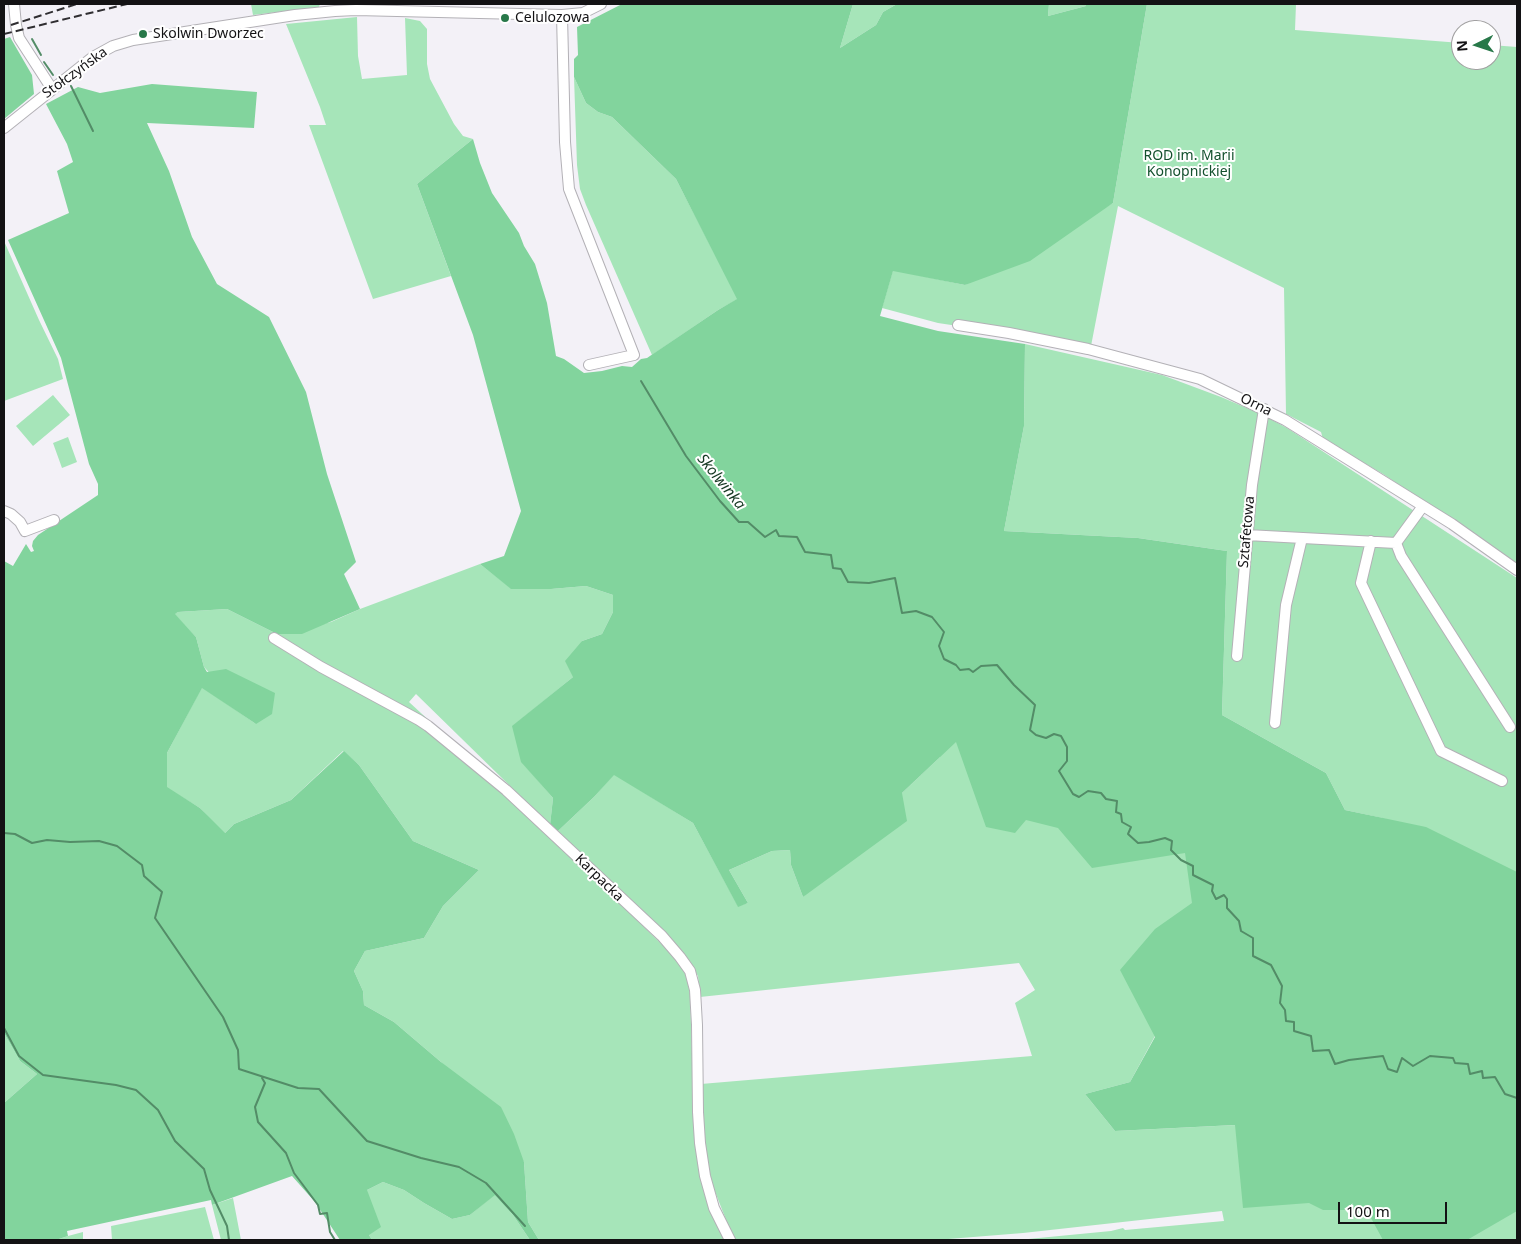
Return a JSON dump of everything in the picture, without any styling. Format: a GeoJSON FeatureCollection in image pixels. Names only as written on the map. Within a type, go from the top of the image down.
{"type":"FeatureCollection","features":[{"type":"Feature","properties":{"kind":"street"},"geometry":{"type":"LineString","coordinates":[[14,4],[16,25],[20,38],[52,89]]}},
{"type":"Feature","properties":{"kind":"street","name":"Stołczyńska"},"geometry":{"type":"LineString","coordinates":[[4,128],[101,51],[138,39],[295,15],[356,10],[562,15],[583,13],[600,4]]}},
{"type":"Feature","properties":{"kind":"street"},"geometry":{"type":"LineString","coordinates":[[562,15],[565,142],[569,189],[634,355],[589,365]]}},
{"type":"Feature","properties":{"kind":"street","name":"Orna"},"geometry":{"type":"LineString","coordinates":[[958,325],[1008,332],[1088,349],[1173,370],[1200,379],[1264,409],[1313,436],[1517,570]]}},
{"type":"Feature","properties":{"kind":"street","name":"Sztafetowa"},"geometry":{"type":"LineString","coordinates":[[1237,656],[1246,534],[1264,409]]}},
{"type":"Feature","properties":{"kind":"street"},"geometry":{"type":"LineString","coordinates":[[1396,543],[1422,506]]}},
{"type":"Feature","properties":{"kind":"street"},"geometry":{"type":"LineString","coordinates":[[4,511],[20,522],[25,531],[54,520]]}},
{"type":"Feature","properties":{"kind":"street"},"geometry":{"type":"LineString","coordinates":[[1246,534],[1396,543]]}},
{"type":"Feature","properties":{"kind":"street"},"geometry":{"type":"LineString","coordinates":[[1276,723],[1286,605],[1302,538]]}},
{"type":"Feature","properties":{"kind":"street"},"geometry":{"type":"LineString","coordinates":[[1371,541],[1360,584],[1441,751],[1502,781]]}},
{"type":"Feature","properties":{"kind":"street"},"geometry":{"type":"LineString","coordinates":[[1396,543],[1401,556],[1510,727]]}},
{"type":"Feature","properties":{"kind":"street","name":"Karpacka"},"geometry":{"type":"LineString","coordinates":[[274,638],[321,667],[424,723],[506,790],[662,936],[680,957],[690,971],[695,990],[699,1127],[705,1176],[714,1208],[730,1240]]}},
{"type":"Feature","properties":{"kind":"green space"},"geometry":{"type":"Polygon","coordinates":[[[251,4],[320,4],[319,7],[253,15],[251,4]]]}},
{"type":"Feature","properties":{"kind":"green space"},"geometry":{"type":"Polygon","coordinates":[[[622,4],[853,4],[840,48],[876,25],[883,12],[897,4],[1049,4],[1048,16],[1086,6],[1086,4],[1147,4],[1113,203],[1030,261],[965,285],[893,271],[880,316],[938,331],[1025,344],[1024,426],[1004,531],[1138,538],[1227,551],[1222,715],[1326,773],[1345,810],[1426,827],[1517,872],[1517,1211],[1467,1240],[1383,1240],[1371,1218],[1351,1210],[1323,1210],[1309,1203],[1243,1208],[1235,1125],[1115,1131],[1085,1094],[1130,1082],[1155,1037],[1120,970],[1155,929],[1192,903],[1185,853],[1092,868],[1058,828],[1026,820],[1015,833],[986,827],[956,742],[902,793],[907,821],[803,897],[791,865],[790,850],[772,851],[729,870],[748,903],[738,907],[693,823],[614,775],[558,831],[550,825],[553,798],[521,762],[512,726],[573,677],[565,661],[582,641],[602,634],[613,612],[613,595],[586,586],[551,589],[511,589],[480,564],[504,556],[521,511],[473,335],[417,184],[473,139],[492,193],[519,233],[524,246],[535,264],[547,303],[556,356],[564,359],[584,373],[622,366],[632,367],[641,359],[647,358],[737,299],[676,179],[612,117],[598,112],[586,103],[574,77],[574,59],[578,55],[577,27],[622,4]]]}},
{"type":"Feature","properties":{"kind":"green space"},"geometry":{"type":"Polygon","coordinates":[[[853,4],[897,4],[883,12],[876,25],[840,48],[853,4]]]}},
{"type":"Feature","properties":{"kind":"green space"},"geometry":{"type":"Polygon","coordinates":[[[1049,4],[1086,4],[1086,6],[1048,16],[1049,4]]]}},
{"type":"Feature","properties":{"kind":"green space","name":"ROD im. Marii Konopnickiej"},"geometry":{"type":"Polygon","coordinates":[[[1147,4],[1296,4],[1295,30],[1451,42],[1451,70],[1501,70],[1501,46],[1517,47],[1517,564],[1383,474],[1323,439],[1321,432],[1286,414],[1284,288],[1118,206],[1091,346],[938,323],[882,308],[893,270],[965,285],[1113,203],[1147,4]]]}},
{"type":"Feature","properties":{"kind":"green space"},"geometry":{"type":"Polygon","coordinates":[[[357,17],[358,56],[362,79],[407,75],[405,18],[420,21],[427,29],[427,64],[430,79],[454,124],[463,136],[473,139],[417,184],[451,276],[373,299],[309,125],[326,125],[286,24],[357,17]]]}},
{"type":"Feature","properties":{"kind":"green space"},"geometry":{"type":"Polygon","coordinates":[[[10,37],[32,75],[34,94],[4,119],[4,39],[10,37]]]}},
{"type":"Feature","properties":{"kind":"green space"},"geometry":{"type":"Polygon","coordinates":[[[574,77],[586,103],[598,112],[612,117],[676,179],[738,299],[718,310],[652,355],[580,189],[577,165],[574,77]]]}},
{"type":"Feature","properties":{"kind":"green space"},"geometry":{"type":"Polygon","coordinates":[[[152,84],[257,92],[254,128],[147,123],[169,171],[192,237],[217,284],[269,317],[306,392],[327,474],[356,562],[344,574],[360,609],[302,634],[277,634],[227,609],[178,612],[175,614],[196,637],[207,672],[226,669],[275,693],[272,714],[256,724],[202,688],[167,753],[167,787],[200,808],[225,833],[234,824],[291,800],[344,751],[359,765],[413,841],[479,870],[443,906],[424,938],[365,951],[354,971],[363,991],[364,1005],[394,1022],[441,1062],[501,1107],[514,1134],[524,1162],[528,1222],[539,1240],[530,1240],[513,1215],[495,1195],[470,1215],[452,1219],[404,1190],[383,1182],[367,1190],[381,1227],[369,1235],[372,1240],[340,1240],[315,1202],[292,1176],[212,1205],[211,1200],[67,1231],[68,1236],[56,1240],[4,1240],[4,1103],[37,1074],[20,1061],[4,1033],[4,561],[13,566],[26,544],[31,552],[34,551],[33,541],[38,535],[98,495],[98,484],[89,464],[61,358],[8,240],[69,213],[57,171],[73,162],[67,144],[46,104],[78,87],[100,93],[152,84]]]}},
{"type":"Feature","properties":{"kind":"green space"},"geometry":{"type":"Polygon","coordinates":[[[4,241],[58,359],[63,379],[4,401],[4,241]]]}},
{"type":"Feature","properties":{"kind":"green space"},"geometry":{"type":"Polygon","coordinates":[[[1025,344],[1162,375],[1221,397],[1261,414],[1287,428],[1517,578],[1517,1240],[1018,1240],[1111,1231],[1123,1228],[1125,1230],[1224,1221],[1222,1211],[1023,1233],[936,1240],[734,1240],[710,1179],[705,1143],[701,1084],[1032,1056],[1015,1003],[1035,990],[1019,963],[700,997],[698,976],[686,956],[558,831],[594,797],[614,774],[693,823],[738,906],[748,903],[729,870],[772,851],[790,850],[791,865],[803,897],[902,793],[940,757],[729,567],[641,359],[837,395],[1320,807],[1387,819],[1345,810],[1326,773],[1222,715],[1227,551],[1138,538],[1004,531],[1024,426],[1025,344]],[[1155,1036],[1130,1082],[1085,1094],[1115,1131],[1236,1125],[1309,1203],[1155,1036]]]}},
{"type":"Feature","properties":{"kind":"green space"},"geometry":{"type":"Polygon","coordinates":[[[53,395],[70,415],[33,446],[16,426],[53,395]]]}},
{"type":"Feature","properties":{"kind":"green space"},"geometry":{"type":"Polygon","coordinates":[[[68,437],[77,462],[62,468],[53,443],[68,437]]]}},
{"type":"Feature","properties":{"kind":"green space"},"geometry":{"type":"Polygon","coordinates":[[[480,564],[512,589],[551,589],[586,586],[613,595],[613,612],[602,634],[582,641],[573,677],[513,726],[522,762],[553,798],[550,825],[416,694],[409,702],[674,956],[686,973],[690,994],[695,1144],[709,1202],[725,1240],[539,1240],[528,1222],[524,1162],[441,1062],[394,1022],[364,1005],[363,991],[354,971],[365,951],[424,938],[443,906],[479,870],[413,841],[359,765],[343,751],[291,800],[234,824],[224,834],[200,808],[167,788],[167,753],[202,687],[256,724],[204,667],[196,637],[174,614],[178,612],[227,609],[277,634],[331,622],[360,609],[480,564]]]}},
{"type":"Feature","properties":{"kind":"green space"},"geometry":{"type":"Polygon","coordinates":[[[4,1033],[20,1061],[37,1074],[4,1103],[4,1033]]]}},
{"type":"Feature","properties":{"kind":"green space"},"geometry":{"type":"Polygon","coordinates":[[[383,1182],[404,1190],[452,1219],[470,1215],[495,1194],[513,1215],[530,1240],[372,1240],[369,1235],[367,1190],[383,1182]]]}},
{"type":"Feature","properties":{"kind":"green space"},"geometry":{"type":"Polygon","coordinates":[[[233,1198],[241,1240],[221,1240],[212,1205],[233,1198]]]}},
{"type":"Feature","properties":{"kind":"green space"},"geometry":{"type":"Polygon","coordinates":[[[205,1207],[214,1240],[112,1240],[111,1226],[205,1207]]]}},
{"type":"Feature","properties":{"kind":"green space"},"geometry":{"type":"Polygon","coordinates":[[[83,1232],[83,1240],[56,1240],[68,1236],[83,1232]]]}},
{"type":"Feature","properties":{"kind":"waterway"},"geometry":{"type":"LineString","coordinates":[[32,39],[41,55]]}},
{"type":"Feature","properties":{"kind":"waterway"},"geometry":{"type":"LineString","coordinates":[[44,62],[53,75]]}},
{"type":"Feature","properties":{"kind":"waterway"},"geometry":{"type":"LineString","coordinates":[[71,86],[93,131]]}},
{"type":"Feature","properties":{"kind":"waterway","name":"Skolwinka"},"geometry":{"type":"LineString","coordinates":[[641,381],[686,456],[720,501],[739,522],[748,522],[765,537],[776,530],[779,536],[797,537],[805,552],[831,555],[833,568],[841,569],[848,582],[869,583],[895,578],[902,613],[916,611],[932,617],[944,632],[939,646],[944,659],[956,665],[960,670],[969,669],[973,672],[981,666],[997,665],[1035,705],[1030,730],[1036,735],[1046,738],[1054,734],[1061,736],[1067,747],[1067,761],[1059,771],[1073,794],[1079,797],[1088,791],[1101,793],[1106,799],[1117,801],[1116,812],[1121,814],[1122,822],[1131,827],[1128,834],[1138,843],[1165,838],[1172,841],[1171,850],[1181,860],[1193,866],[1193,875],[1213,885],[1212,891],[1216,899],[1224,895],[1227,899],[1227,908],[1239,921],[1241,931],[1253,938],[1253,956],[1271,965],[1282,986],[1280,1003],[1285,1010],[1286,1021],[1294,1022],[1294,1031],[1311,1036],[1313,1051],[1329,1050],[1335,1064],[1349,1060],[1383,1056],[1388,1069],[1397,1072],[1402,1058],[1413,1066],[1430,1056],[1453,1058],[1455,1063],[1468,1064],[1470,1074],[1482,1071],[1483,1078],[1495,1077],[1505,1094],[1517,1098]]}},
{"type":"Feature","properties":{"kind":"waterway"},"geometry":{"type":"LineString","coordinates":[[4,833],[15,834],[32,843],[47,840],[70,842],[99,841],[117,846],[142,865],[144,876],[162,892],[155,918],[223,1017],[238,1050],[239,1069],[298,1088],[319,1089],[367,1141],[421,1158],[459,1167],[486,1183],[525,1226]]}},
{"type":"Feature","properties":{"kind":"waterway"},"geometry":{"type":"LineString","coordinates":[[4,1028],[19,1056],[43,1075],[116,1085],[136,1090],[158,1110],[175,1141],[204,1169],[210,1190],[227,1226],[229,1240]]}},
{"type":"Feature","properties":{"kind":"waterway"},"geometry":{"type":"LineString","coordinates":[[262,1078],[265,1083],[255,1107],[258,1122],[286,1153],[294,1173],[318,1205],[320,1214],[327,1213],[330,1232],[335,1240]]}},
{"type":"Feature","properties":{"kind":"railway"},"geometry":{"type":"LineString","coordinates":[[11,25],[77,4]]}},
{"type":"Feature","properties":{"kind":"railway"},"geometry":{"type":"LineString","coordinates":[[4,34],[127,4]]}},
{"type":"Feature","properties":{"kind":"place","name":"Celulozowa"},"geometry":{"type":"Point","coordinates":[505,18]}},
{"type":"Feature","properties":{"kind":"place","name":"Skolwin Dworzec"},"geometry":{"type":"Point","coordinates":[143,34]}}]}
